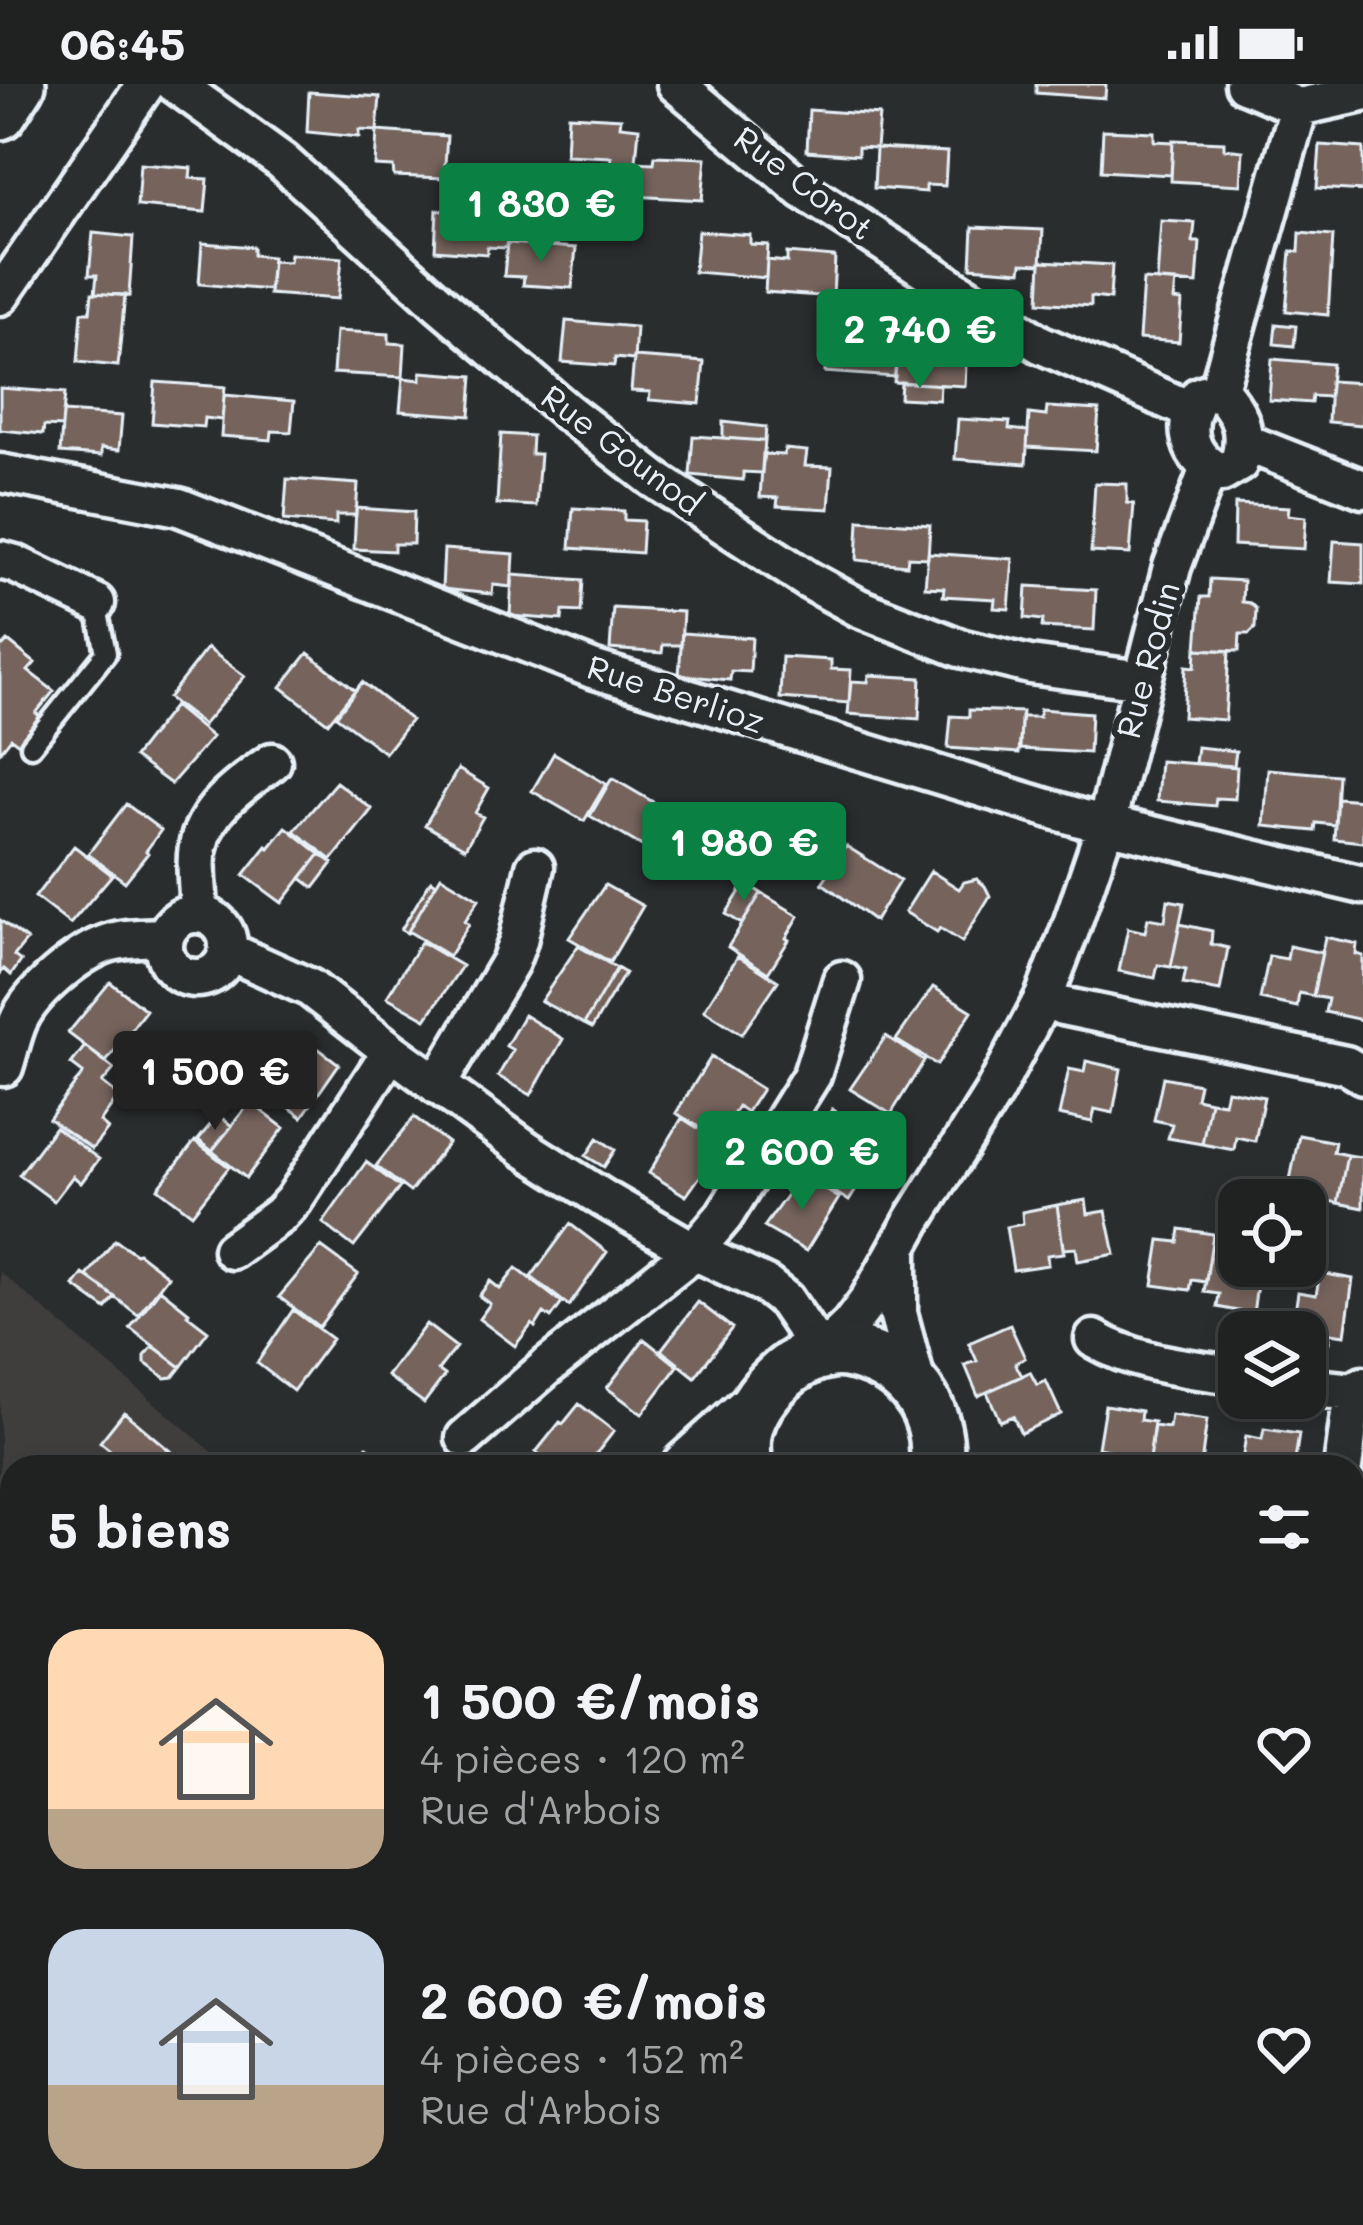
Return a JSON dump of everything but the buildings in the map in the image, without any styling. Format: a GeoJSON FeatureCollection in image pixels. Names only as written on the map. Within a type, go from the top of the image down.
{"type":"FeatureCollection","features":[{"type":"Feature","properties":{"kind":"street"},"geometry":{"type":"LineString","coordinates":[[0,113],[19,84]]}},
{"type":"Feature","properties":{"kind":"street"},"geometry":{"type":"LineString","coordinates":[[0,296],[146,84]]}},
{"type":"Feature","properties":{"kind":"street","name":"Rue Gounod"},"geometry":{"type":"LineString","coordinates":[[175,84],[282,161],[566,411],[654,479],[808,580],[859,608],[960,648],[1030,665],[1142,680]]}},
{"type":"Feature","properties":{"kind":"street","name":"Rue Corot"},"geometry":{"type":"LineString","coordinates":[[676,84],[803,190],[1040,344],[1205,400]]}},
{"type":"Feature","properties":{"kind":"street"},"geometry":{"type":"LineString","coordinates":[[1244,84],[1299,107],[1363,93]]}},
{"type":"Feature","properties":{"kind":"street"},"geometry":{"type":"LineString","coordinates":[[1205,400],[1240,419],[1244,442],[1239,463],[1222,473],[1209,468],[1187,428],[1205,400],[1299,107]]}},
{"type":"Feature","properties":{"kind":"street"},"geometry":{"type":"LineString","coordinates":[[1244,442],[1363,489]]}},
{"type":"Feature","properties":{"kind":"street","name":"Rue Rodin"},"geometry":{"type":"LineString","coordinates":[[821,1353],[850,1325],[898,1249],[994,1092],[1044,997],[1101,839],[1172,567],[1209,468]]}},
{"type":"Feature","properties":{"kind":"street","name":"Rue Berlioz"},"geometry":{"type":"LineString","coordinates":[[0,473],[179,507],[592,669],[938,776],[1101,839],[1363,885]]}},
{"type":"Feature","properties":{"kind":"street"},"geometry":{"type":"LineString","coordinates":[[0,560],[97,603]]}},
{"type":"Feature","properties":{"kind":"street"},"geometry":{"type":"LineString","coordinates":[[199,914],[198,847],[207,824],[242,784],[272,762]]}},
{"type":"Feature","properties":{"kind":"street"},"geometry":{"type":"LineString","coordinates":[[437,1085],[509,962],[535,867]]}},
{"type":"Feature","properties":{"kind":"street"},"geometry":{"type":"LineString","coordinates":[[199,914],[215,920],[226,934],[228,951],[211,975],[196,979],[170,966],[164,937],[184,916],[199,914]]}},
{"type":"Feature","properties":{"kind":"street"},"geometry":{"type":"LineString","coordinates":[[4,1067],[18,1021],[29,1004],[73,962],[111,942],[164,937]]}},
{"type":"Feature","properties":{"kind":"street"},"geometry":{"type":"LineString","coordinates":[[228,951],[310,988],[527,1150],[604,1199],[694,1251],[766,1285],[785,1300],[821,1353]]}},
{"type":"Feature","properties":{"kind":"street"},"geometry":{"type":"LineString","coordinates":[[466,1438],[548,1366],[694,1251],[724,1216],[812,1075],[842,980]]}},
{"type":"Feature","properties":{"kind":"street"},"geometry":{"type":"LineString","coordinates":[[1044,997],[1061,1006],[1346,1065],[1363,1075]]}},
{"type":"Feature","properties":{"kind":"street"},"geometry":{"type":"LineString","coordinates":[[232,1250],[292,1202],[391,1052]]}},
{"type":"Feature","properties":{"kind":"street"},"geometry":{"type":"LineString","coordinates":[[898,1249],[898,1313],[919,1392],[936,1432],[938,1455]]}},
{"type":"Feature","properties":{"kind":"street"},"geometry":{"type":"LineString","coordinates":[[1094,1339],[1143,1361],[1218,1373]]}},
{"type":"Feature","properties":{"kind":"street"},"geometry":{"type":"LineString","coordinates":[[701,1455],[782,1376],[821,1353],[844,1350],[867,1357],[904,1376],[919,1392]]}},
{"type":"Feature","properties":{"kind":"street"},"geometry":{"type":"LineString","coordinates":[[1326,1388],[1358,1389],[1344,1455]]}},
{"type":"Feature","properties":{"kind":"street"},"geometry":{"type":"LineString","coordinates":[[744,1455],[754,1408]]}},
{"type":"Feature","properties":{"kind":"lane"},"geometry":{"type":"LineString","coordinates":[[31,746],[106,652],[97,603]]}},
{"type":"Feature","properties":{"kind":"shaded area"},"geometry":{"type":"Polygon","coordinates":[[[0,1272],[216,1455],[0,1455],[0,1272]]]}}]}
